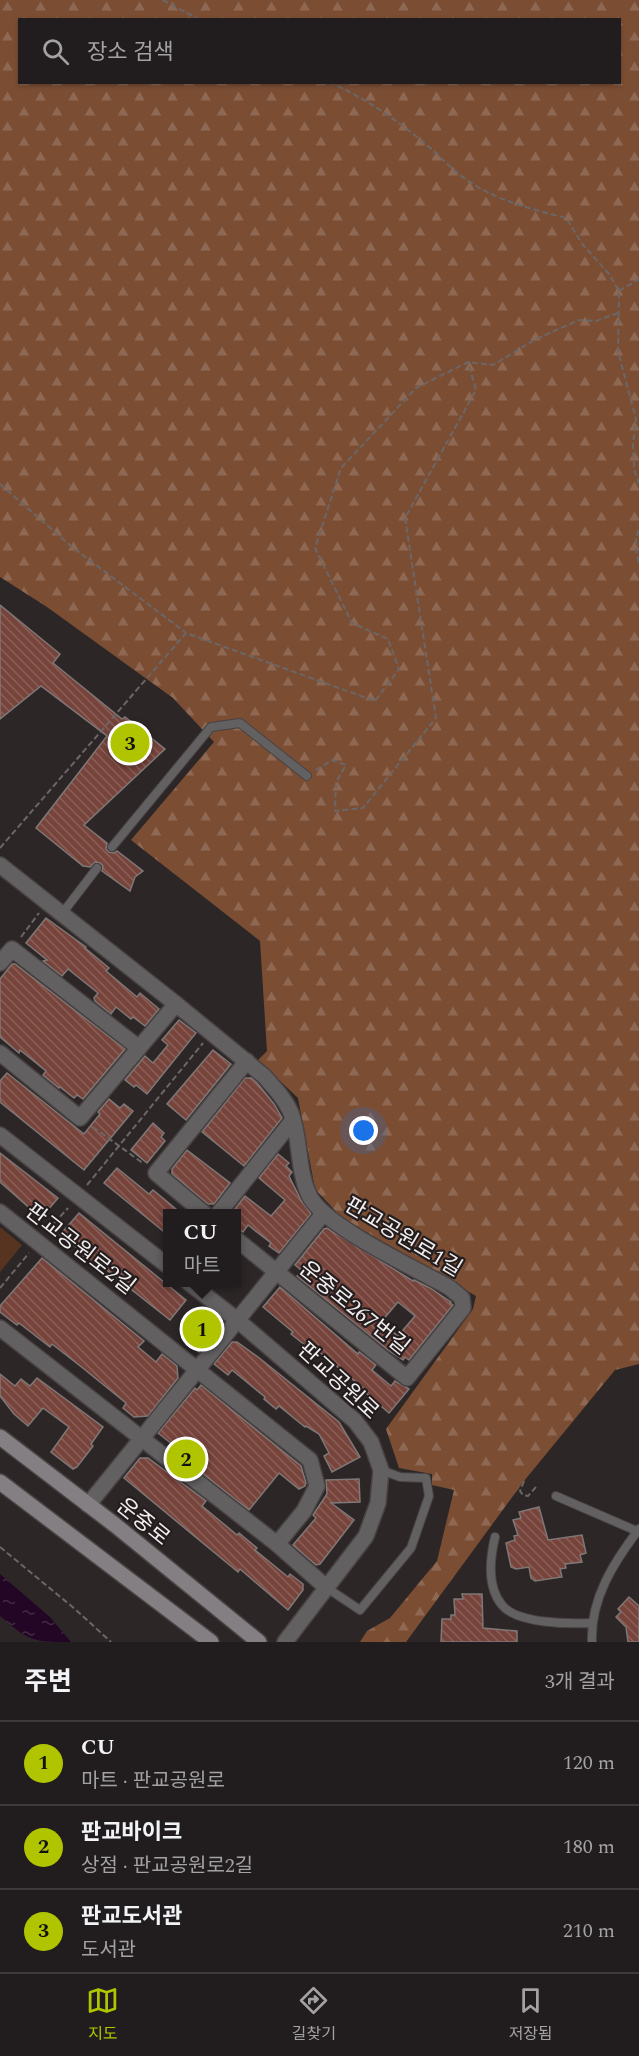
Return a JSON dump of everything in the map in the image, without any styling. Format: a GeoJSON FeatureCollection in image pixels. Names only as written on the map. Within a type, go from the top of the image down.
{"type":"FeatureCollection","features":[{"type":"Feature","properties":{"kind":"main road","name":"운중로"},"geometry":{"type":"LineString","coordinates":[[0,1437],[259,1642]]}},
{"type":"Feature","properties":{"kind":"main road"},"geometry":{"type":"LineString","coordinates":[[0,1482],[211,1642]]}},
{"type":"Feature","properties":{"kind":"street","name":"판교공원로1길"},"geometry":{"type":"LineString","coordinates":[[0,866],[247,1061],[274,1087],[293,1120],[304,1179],[312,1200],[323,1214],[339,1226],[450,1288],[462,1298],[463,1308],[407,1378]]}},
{"type":"Feature","properties":{"kind":"street"},"geometry":{"type":"LineString","coordinates":[[0,963],[12,949],[139,1048]]}},
{"type":"Feature","properties":{"kind":"street"},"geometry":{"type":"LineString","coordinates":[[0,1053],[80,1118],[176,1004]]}},
{"type":"Feature","properties":{"kind":"street"},"geometry":{"type":"LineString","coordinates":[[199,1209],[156,1173],[247,1061]]}},
{"type":"Feature","properties":{"kind":"street"},"geometry":{"type":"LineString","coordinates":[[222,1209],[293,1120]]}},
{"type":"Feature","properties":{"kind":"street"},"geometry":{"type":"LineString","coordinates":[[0,1135],[163,1262]]}},
{"type":"Feature","properties":{"kind":"street","name":"판교공원로2길"},"geometry":{"type":"LineString","coordinates":[[0,1212],[310,1460],[316,1486],[304,1511],[277,1544]]}},
{"type":"Feature","properties":{"kind":"street"},"geometry":{"type":"LineString","coordinates":[[88,1505],[323,1214]]}},
{"type":"Feature","properties":{"kind":"street"},"geometry":{"type":"LineString","coordinates":[[241,1242],[275,1271]]}},
{"type":"Feature","properties":{"kind":"street","name":"운중로267번길"},"geometry":{"type":"LineString","coordinates":[[275,1271],[407,1378]]}},
{"type":"Feature","properties":{"kind":"street","name":"판교공원로"},"geometry":{"type":"LineString","coordinates":[[194,1287],[236,1319],[355,1421],[371,1442],[381,1470],[378,1503],[366,1536],[285,1642]]}},
{"type":"Feature","properties":{"kind":"street"},"geometry":{"type":"LineString","coordinates":[[0,1328],[277,1544],[327,1588]]}},
{"type":"Feature","properties":{"kind":"lane"},"geometry":{"type":"LineString","coordinates":[[112,847],[212,727],[240,723],[308,776]]}},
{"type":"Feature","properties":{"kind":"lane"},"geometry":{"type":"LineString","coordinates":[[61,915],[97,868]]}},
{"type":"Feature","properties":{"kind":"lane"},"geometry":{"type":"LineString","coordinates":[[327,1588],[360,1610],[411,1548],[429,1496],[426,1478],[400,1477],[381,1470]]}},
{"type":"Feature","properties":{"kind":"lane"},"geometry":{"type":"LineString","coordinates":[[556,1496],[638,1531],[615,1562],[605,1581],[592,1623],[592,1642]]}},
{"type":"Feature","properties":{"kind":"lane"},"geometry":{"type":"LineString","coordinates":[[495,1537],[491,1553],[491,1569],[497,1597],[503,1607],[534,1619],[574,1624],[592,1623]]}},
{"type":"Feature","properties":{"kind":"path"},"geometry":{"type":"LineString","coordinates":[[163,0],[196,18]]}},
{"type":"Feature","properties":{"kind":"path"},"geometry":{"type":"LineString","coordinates":[[334,84],[356,94],[422,141],[465,178],[490,194],[519,206],[566,218],[583,245],[609,274],[619,291],[618,351],[636,419],[633,457],[639,484]]}},
{"type":"Feature","properties":{"kind":"path"},"geometry":{"type":"LineString","coordinates":[[619,291],[639,279]]}},
{"type":"Feature","properties":{"kind":"path"},"geometry":{"type":"LineString","coordinates":[[0,484],[72,548],[186,633],[375,701],[399,669],[388,639],[352,623],[315,548],[341,468],[416,388],[468,362],[492,365],[534,340],[579,320],[596,321],[618,313]]}},
{"type":"Feature","properties":{"kind":"path"},"geometry":{"type":"LineString","coordinates":[[308,776],[332,760],[346,765],[336,783],[335,811],[363,808],[436,718],[405,518],[476,390],[468,362]]}},
{"type":"Feature","properties":{"kind":"path"},"geometry":{"type":"LineString","coordinates":[[639,530],[636,536],[639,563]]}},
{"type":"Feature","properties":{"kind":"path"},"geometry":{"type":"LineString","coordinates":[[0,848],[186,633]]}},
{"type":"Feature","properties":{"kind":"path"},"geometry":{"type":"LineString","coordinates":[[12,949],[47,903]]}},
{"type":"Feature","properties":{"kind":"path"},"geometry":{"type":"LineString","coordinates":[[0,1288],[212,1033]]}},
{"type":"Feature","properties":{"kind":"path"},"geometry":{"type":"LineString","coordinates":[[80,1118],[156,1173]]}},
{"type":"Feature","properties":{"kind":"path"},"geometry":{"type":"LineString","coordinates":[[524,1481],[520,1491],[523,1495],[528,1496],[536,1487]]}},
{"type":"Feature","properties":{"kind":"path"},"geometry":{"type":"LineString","coordinates":[[0,1547],[111,1642]]}},
{"type":"Feature","properties":{"kind":"green space"},"geometry":{"type":"Polygon","coordinates":[[[0,0],[639,0],[639,1364],[615,1370],[524,1481],[406,1642],[360,1642],[367,1631],[390,1618],[437,1561],[454,1490],[432,1485],[432,1474],[399,1468],[386,1429],[473,1309],[476,1296],[342,1218],[315,1189],[298,1098],[258,1060],[267,1051],[260,941],[131,840],[214,742],[173,698],[47,607],[0,577],[0,0]]]}},
{"type":"Feature","properties":{"kind":"shaded area"},"geometry":{"type":"Polygon","coordinates":[[[0,1227],[22,1245],[0,1272],[0,1227]]]}},
{"type":"Feature","properties":{"kind":"water"},"geometry":{"type":"Polygon","coordinates":[[[0,1574],[50,1617],[71,1642],[32,1639],[0,1616],[0,1574]]]}},
{"type":"Feature","properties":{"kind":"building"},"geometry":{"type":"Polygon","coordinates":[[[0,605],[60,654],[53,663],[122,719],[125,717],[165,749],[84,825],[107,843],[106,849],[109,852],[117,851],[143,871],[135,877],[130,891],[102,871],[103,866],[100,863],[95,862],[90,867],[83,866],[36,828],[107,736],[41,686],[0,719],[0,605]]]}},
{"type":"Feature","properties":{"kind":"building"},"geometry":{"type":"Polygon","coordinates":[[[46,918],[86,947],[109,968],[106,971],[137,997],[140,993],[159,1009],[145,1026],[133,1017],[131,1019],[116,1007],[111,1014],[95,1001],[94,998],[98,993],[68,969],[62,976],[26,943],[46,918]]]}},
{"type":"Feature","properties":{"kind":"building"},"geometry":{"type":"Polygon","coordinates":[[[12,964],[15,964],[125,1049],[83,1099],[77,1095],[74,1098],[59,1088],[43,1075],[46,1071],[0,1037],[0,979],[12,964]]]}},
{"type":"Feature","properties":{"kind":"building"},"geometry":{"type":"Polygon","coordinates":[[[179,1020],[196,1033],[147,1094],[125,1080],[145,1056],[153,1063],[168,1045],[162,1040],[179,1020]]]}},
{"type":"Feature","properties":{"kind":"building"},"geometry":{"type":"Polygon","coordinates":[[[213,1050],[231,1064],[186,1120],[167,1104],[213,1050]]]}},
{"type":"Feature","properties":{"kind":"building"},"geometry":{"type":"Polygon","coordinates":[[[7,1073],[84,1134],[109,1099],[120,1108],[124,1104],[133,1111],[84,1170],[0,1102],[0,1081],[7,1073]]]}},
{"type":"Feature","properties":{"kind":"building"},"geometry":{"type":"Polygon","coordinates":[[[245,1078],[252,1078],[257,1083],[282,1118],[244,1166],[202,1132],[245,1078]]]}},
{"type":"Feature","properties":{"kind":"building"},"geometry":{"type":"Polygon","coordinates":[[[153,1123],[164,1133],[161,1137],[165,1141],[147,1163],[131,1150],[153,1123]]]}},
{"type":"Feature","properties":{"kind":"building"},"geometry":{"type":"Polygon","coordinates":[[[187,1150],[230,1183],[214,1204],[208,1204],[172,1174],[172,1169],[187,1150]]]}},
{"type":"Feature","properties":{"kind":"building"},"geometry":{"type":"Polygon","coordinates":[[[0,1153],[58,1198],[41,1218],[0,1182],[0,1153]]]}},
{"type":"Feature","properties":{"kind":"building"},"geometry":{"type":"Polygon","coordinates":[[[278,1154],[289,1163],[286,1166],[292,1172],[289,1176],[311,1214],[279,1253],[269,1246],[271,1243],[248,1225],[243,1232],[241,1231],[241,1209],[235,1209],[245,1196],[271,1216],[285,1200],[259,1178],[278,1154]]]}},
{"type":"Feature","properties":{"kind":"building"},"geometry":{"type":"Polygon","coordinates":[[[117,1168],[149,1194],[153,1190],[176,1209],[163,1209],[163,1231],[104,1183],[117,1168]]]}},
{"type":"Feature","properties":{"kind":"building"},"geometry":{"type":"Polygon","coordinates":[[[79,1213],[163,1281],[163,1287],[170,1287],[186,1300],[170,1320],[99,1264],[96,1267],[83,1256],[85,1254],[60,1235],[79,1213]]]}},
{"type":"Feature","properties":{"kind":"building"},"geometry":{"type":"Polygon","coordinates":[[[327,1228],[413,1281],[430,1288],[453,1305],[409,1360],[405,1357],[403,1360],[388,1350],[297,1276],[301,1270],[295,1265],[327,1228]],[[398,1302],[381,1322],[398,1336],[415,1316],[398,1302]]]}},
{"type":"Feature","properties":{"kind":"building"},"geometry":{"type":"Polygon","coordinates":[[[42,1258],[144,1341],[138,1347],[156,1362],[162,1354],[177,1366],[178,1378],[148,1416],[134,1417],[123,1408],[126,1403],[79,1365],[52,1344],[50,1347],[19,1323],[17,1325],[0,1312],[0,1306],[42,1258]]]}},
{"type":"Feature","properties":{"kind":"building"},"geometry":{"type":"Polygon","coordinates":[[[280,1287],[358,1354],[359,1352],[376,1365],[372,1370],[391,1386],[395,1381],[409,1389],[389,1413],[367,1394],[368,1392],[313,1347],[311,1350],[291,1334],[293,1332],[263,1307],[280,1287]]]}},
{"type":"Feature","properties":{"kind":"building"},"geometry":{"type":"Polygon","coordinates":[[[204,1313],[214,1322],[214,1334],[199,1352],[183,1339],[204,1313]]]}},
{"type":"Feature","properties":{"kind":"building"},"geometry":{"type":"Polygon","coordinates":[[[232,1342],[237,1342],[258,1357],[339,1422],[360,1457],[332,1472],[324,1456],[329,1453],[319,1434],[305,1427],[279,1406],[276,1409],[232,1370],[228,1375],[214,1364],[232,1342]]]}},
{"type":"Feature","properties":{"kind":"building"},"geometry":{"type":"Polygon","coordinates":[[[0,1374],[15,1386],[21,1379],[30,1386],[37,1378],[103,1427],[91,1444],[93,1446],[77,1467],[73,1469],[51,1452],[69,1427],[43,1408],[28,1426],[14,1414],[0,1396],[0,1374]]]}},
{"type":"Feature","properties":{"kind":"building"},"geometry":{"type":"Polygon","coordinates":[[[201,1385],[301,1466],[305,1486],[299,1489],[279,1473],[249,1510],[179,1455],[182,1452],[158,1433],[195,1388],[197,1390],[201,1385]]]}},
{"type":"Feature","properties":{"kind":"building"},"geometry":{"type":"Polygon","coordinates":[[[140,1458],[148,1458],[206,1501],[202,1506],[237,1535],[239,1533],[257,1548],[255,1550],[288,1577],[290,1574],[303,1584],[303,1590],[288,1610],[240,1569],[238,1572],[124,1478],[140,1458]]]}},
{"type":"Feature","properties":{"kind":"building"},"geometry":{"type":"Polygon","coordinates":[[[359,1479],[360,1502],[331,1503],[354,1520],[320,1564],[316,1565],[293,1545],[316,1518],[313,1515],[327,1494],[326,1480],[359,1479]]]}},
{"type":"Feature","properties":{"kind":"building"},"geometry":{"type":"Polygon","coordinates":[[[539,1507],[548,1540],[582,1535],[586,1553],[580,1555],[582,1562],[565,1564],[566,1568],[560,1569],[562,1577],[535,1581],[531,1578],[529,1567],[516,1569],[511,1567],[506,1543],[515,1540],[514,1536],[518,1535],[513,1520],[521,1518],[519,1512],[539,1507]]]}},
{"type":"Feature","properties":{"kind":"building"},"geometry":{"type":"Polygon","coordinates":[[[462,1594],[482,1594],[483,1628],[517,1631],[517,1642],[441,1642],[442,1619],[451,1619],[451,1615],[455,1615],[454,1599],[463,1599],[462,1594]]]}},
{"type":"Feature","properties":{"kind":"building"},"geometry":{"type":"Polygon","coordinates":[[[629,1597],[639,1606],[639,1642],[628,1642],[626,1627],[616,1617],[621,1612],[618,1609],[629,1597]]]}},
{"type":"Feature","properties":{"kind":"place","name":"판교도서관"},"geometry":{"type":"Point","coordinates":[130,743]}},
{"type":"Feature","properties":{"kind":"place","name":"CU"},"geometry":{"type":"Point","coordinates":[202,1329]}},
{"type":"Feature","properties":{"kind":"place","name":"판교바이크"},"geometry":{"type":"Point","coordinates":[186,1459]}}]}
